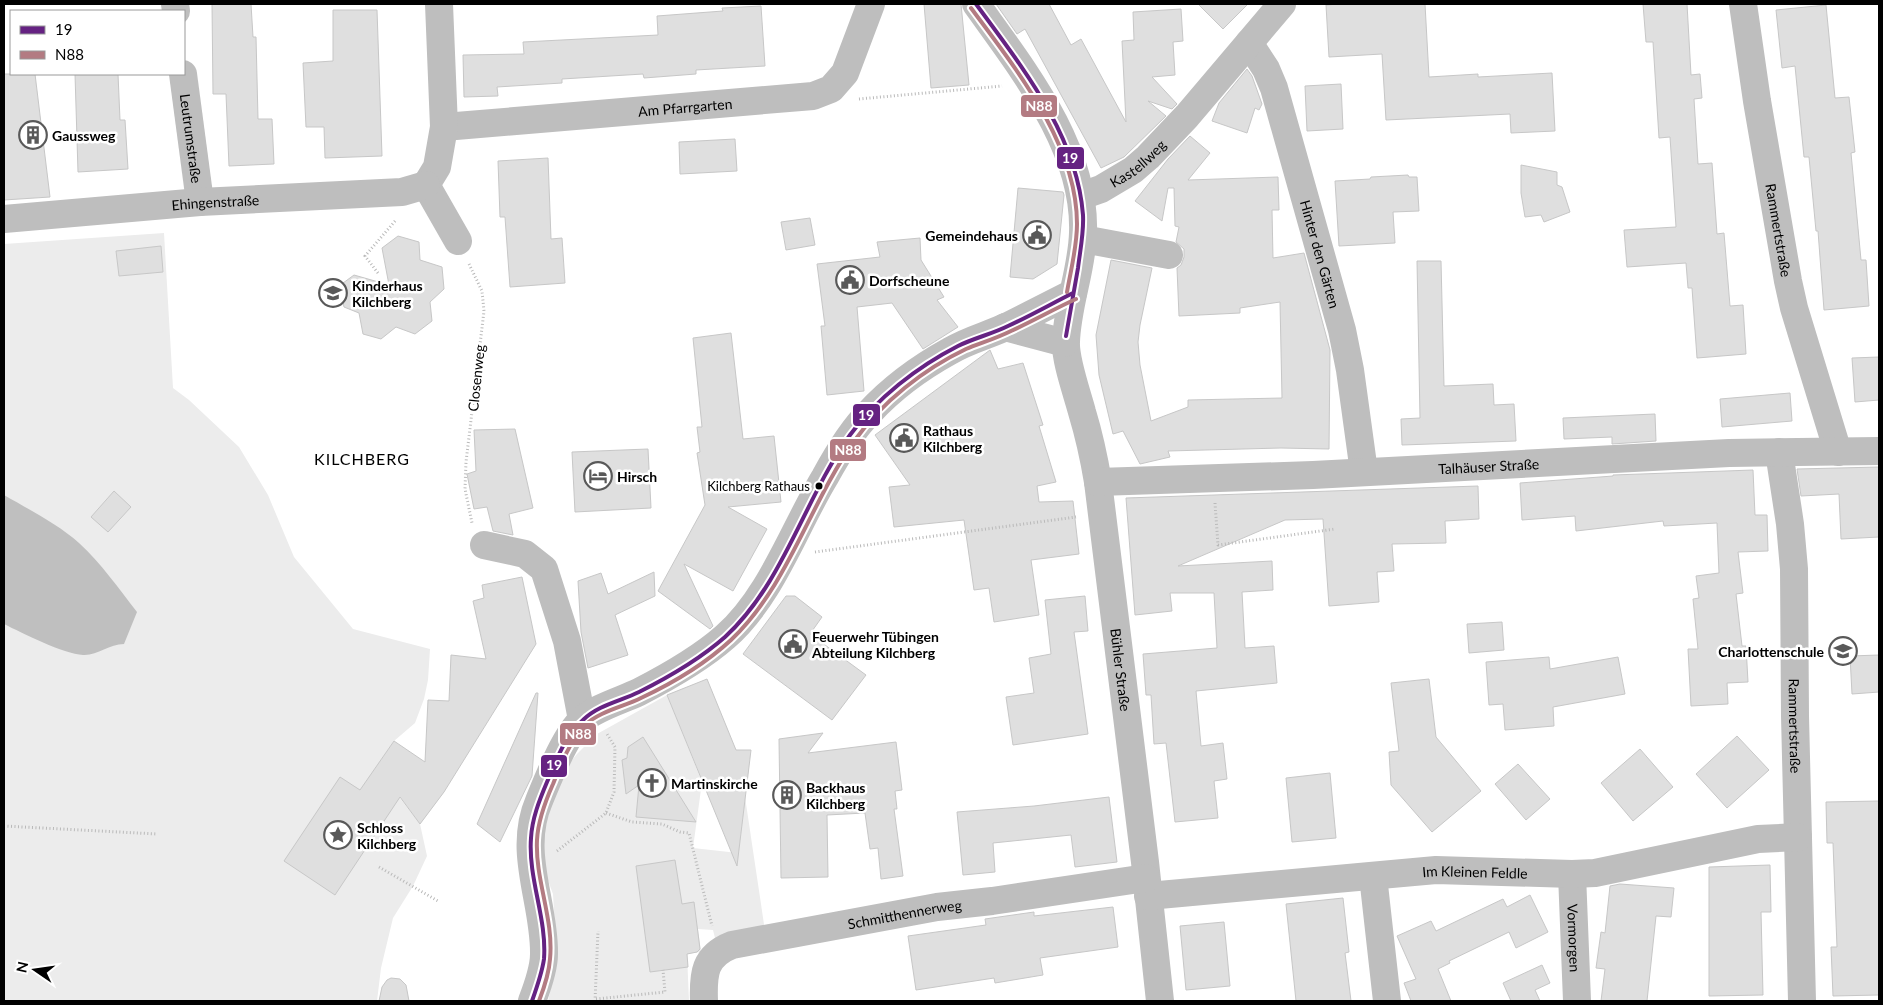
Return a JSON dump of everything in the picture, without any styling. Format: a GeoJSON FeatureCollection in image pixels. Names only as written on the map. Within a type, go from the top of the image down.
{"type":"FeatureCollection","features":[{"type":"Feature","properties":{"kind":"street"},"geometry":{"type":"LineString","coordinates":[[438,4],[444,127],[437,167],[426,185],[458,241]]}},
{"type":"Feature","properties":{"kind":"street"},"geometry":{"type":"LineString","coordinates":[[831,89],[845,72],[871,4]]}},
{"type":"Feature","properties":{"kind":"street"},"geometry":{"type":"LineString","coordinates":[[976,4],[1031,83],[1062,138],[1075,171],[1081,196],[1083,216],[1083,239],[1065,343],[1005,327]]}},
{"type":"Feature","properties":{"kind":"street","name":"Kastellweg"},"geometry":{"type":"LineString","coordinates":[[1081,196],[1101,189],[1133,170],[1187,116],[1282,4]]}},
{"type":"Feature","properties":{"kind":"street","name":"Rammertstraße"},"geometry":{"type":"LineString","coordinates":[[1743,4],[1757,101],[1788,281],[1794,308],[1838,452]]}},
{"type":"Feature","properties":{"kind":"street","name":"Hinter den Gärten"},"geometry":{"type":"LineString","coordinates":[[1249,43],[1266,69],[1274,88],[1328,280],[1350,370],[1364,472]]}},
{"type":"Feature","properties":{"kind":"street","name":"Leutrumstraße"},"geometry":{"type":"LineString","coordinates":[[183,75],[200,202]]}},
{"type":"Feature","properties":{"kind":"street","name":"Am Pfarrgarten"},"geometry":{"type":"LineString","coordinates":[[444,127],[614,111],[813,96],[831,89]]}},
{"type":"Feature","properties":{"kind":"street","name":"Ehingenstraße"},"geometry":{"type":"LineString","coordinates":[[4,218],[200,202],[402,192],[426,185]]}},
{"type":"Feature","properties":{"kind":"street"},"geometry":{"type":"LineString","coordinates":[[1083,239],[1169,255]]}},
{"type":"Feature","properties":{"kind":"street"},"geometry":{"type":"LineString","coordinates":[[532,1001],[545,957],[543,926],[531,869],[530,836],[537,804],[566,741],[582,720],[688,664],[725,637],[755,603],[789,546],[807,507],[842,449],[868,413],[896,388],[951,350],[1005,327],[1073,293]]}},
{"type":"Feature","properties":{"kind":"street","name":"Bühler Straße"},"geometry":{"type":"LineString","coordinates":[[1065,343],[1073,383],[1092,447],[1098,482],[1160,1001]]}},
{"type":"Feature","properties":{"kind":"street","name":"Rammertstraße"},"geometry":{"type":"LineString","coordinates":[[1779,452],[1790,524],[1794,569],[1794,716],[1802,1001]]}},
{"type":"Feature","properties":{"kind":"street","name":"Talhäuser Straße"},"geometry":{"type":"LineString","coordinates":[[1098,482],[1364,472],[1779,452],[1879,452]]}},
{"type":"Feature","properties":{"kind":"street"},"geometry":{"type":"LineString","coordinates":[[484,545],[525,554],[544,569],[567,641],[582,720]]}},
{"type":"Feature","properties":{"kind":"street","name":"Im Kleinen Feldle"},"geometry":{"type":"LineString","coordinates":[[1147,887],[1373,876],[1436,870],[1595,873],[1758,839],[1798,837]]}},
{"type":"Feature","properties":{"kind":"street","name":"Vormorgen"},"geometry":{"type":"LineString","coordinates":[[1572,874],[1577,1001]]}},
{"type":"Feature","properties":{"kind":"street"},"geometry":{"type":"LineString","coordinates":[[1373,876],[1387,1001]]}},
{"type":"Feature","properties":{"kind":"street","name":"Schmitthennerweg"},"geometry":{"type":"LineString","coordinates":[[718,951],[738,944],[903,912],[1147,887]]}},
{"type":"Feature","properties":{"kind":"street"},"geometry":{"type":"LineString","coordinates":[[704,1001],[703,982],[708,966],[718,951]]}},
{"type":"Feature","properties":{"kind":"path"},"geometry":{"type":"LineString","coordinates":[[831,89],[854,100],[1031,83]]}},
{"type":"Feature","properties":{"kind":"path"},"geometry":{"type":"LineString","coordinates":[[378,273],[365,256],[426,185]]}},
{"type":"Feature","properties":{"kind":"path","name":"Closenweg"},"geometry":{"type":"LineString","coordinates":[[458,241],[482,291],[483,298],[484,311],[476,370],[465,490],[470,518],[484,545]]}},
{"type":"Feature","properties":{"kind":"path"},"geometry":{"type":"LineString","coordinates":[[1213,478],[1218,545],[1335,528]]}},
{"type":"Feature","properties":{"kind":"path"},"geometry":{"type":"LineString","coordinates":[[789,546],[818,552],[1102,513]]}},
{"type":"Feature","properties":{"kind":"path"},"geometry":{"type":"LineString","coordinates":[[564,846],[606,813],[614,792],[615,747],[610,738]]}},
{"type":"Feature","properties":{"kind":"path"},"geometry":{"type":"LineString","coordinates":[[606,813],[632,822],[662,824],[680,832],[689,833],[718,951]]}},
{"type":"Feature","properties":{"kind":"path"},"geometry":{"type":"LineString","coordinates":[[4,826],[157,834]]}},
{"type":"Feature","properties":{"kind":"path"},"geometry":{"type":"LineString","coordinates":[[379,867],[438,901]]}},
{"type":"Feature","properties":{"kind":"path"},"geometry":{"type":"LineString","coordinates":[[598,932],[595,1000],[665,992],[663,970]]}},
{"type":"Feature","properties":{"kind":"shaded area"},"geometry":{"type":"Polygon","coordinates":[[[164,233],[173,388],[189,400],[239,447],[268,495],[294,557],[353,629],[430,649],[428,680],[424,699],[415,723],[394,741],[376,767],[420,824],[427,856],[413,886],[393,918],[381,968],[377,1001],[4,1001],[4,244],[164,233]]]}},
{"type":"Feature","properties":{"kind":"shaded area"},"geometry":{"type":"Polygon","coordinates":[[[4,495],[62,529],[87,551],[110,576],[137,612],[124,644],[88,655],[75,654],[4,624],[4,495]]]}},
{"type":"Feature","properties":{"kind":"shaded area"},"geometry":{"type":"Polygon","coordinates":[[[667,695],[702,782],[693,848],[738,853],[745,797],[765,931],[715,938],[713,930],[698,929],[701,952],[687,954],[689,1001],[548,1001],[557,960],[553,894],[543,867],[540,839],[560,775],[597,734],[667,695]]]}},
{"type":"Feature","properties":{"kind":"building"},"geometry":{"type":"Polygon","coordinates":[[[212,4],[251,4],[253,37],[256,37],[258,119],[272,119],[274,164],[229,166],[226,94],[213,94],[212,4]]]}},
{"type":"Feature","properties":{"kind":"building"},"geometry":{"type":"Polygon","coordinates":[[[924,4],[961,4],[969,85],[931,88],[924,4]]]}},
{"type":"Feature","properties":{"kind":"building"},"geometry":{"type":"Polygon","coordinates":[[[996,4],[1049,4],[1071,45],[1081,39],[1126,122],[1122,41],[1134,40],[1133,12],[1181,9],[1183,41],[1173,42],[1175,75],[1152,77],[1177,104],[1172,109],[1148,101],[1166,116],[1124,157],[1101,168],[1025,29],[1017,34],[996,4]]]}},
{"type":"Feature","properties":{"kind":"building"},"geometry":{"type":"Polygon","coordinates":[[[1198,4],[1248,4],[1223,29],[1198,4]]]}},
{"type":"Feature","properties":{"kind":"building"},"geometry":{"type":"Polygon","coordinates":[[[1425,4],[1429,77],[1478,74],[1478,77],[1552,73],[1555,131],[1511,133],[1510,114],[1386,120],[1382,54],[1329,57],[1326,5],[1425,4]]]}},
{"type":"Feature","properties":{"kind":"building"},"geometry":{"type":"Polygon","coordinates":[[[1643,4],[1687,4],[1691,75],[1700,74],[1702,98],[1694,99],[1698,164],[1712,163],[1717,234],[1724,233],[1730,306],[1743,305],[1746,354],[1697,358],[1692,288],[1688,288],[1686,263],[1627,267],[1624,230],[1676,227],[1670,137],[1659,138],[1653,42],[1646,42],[1643,4]]]}},
{"type":"Feature","properties":{"kind":"building"},"geometry":{"type":"Polygon","coordinates":[[[1826,5],[1835,98],[1849,97],[1855,152],[1851,153],[1861,260],[1866,260],[1869,306],[1824,310],[1818,231],[1816,231],[1809,157],[1804,157],[1795,66],[1782,68],[1776,10],[1826,5]]]}},
{"type":"Feature","properties":{"kind":"building"},"geometry":{"type":"Polygon","coordinates":[[[761,6],[765,66],[696,70],[696,74],[644,78],[643,74],[562,79],[562,83],[497,87],[498,96],[464,97],[463,55],[524,54],[523,42],[658,35],[657,16],[723,11],[722,8],[761,6]]]}},
{"type":"Feature","properties":{"kind":"building"},"geometry":{"type":"Polygon","coordinates":[[[333,10],[377,10],[382,156],[325,158],[324,127],[306,127],[303,63],[333,61],[333,10]]]}},
{"type":"Feature","properties":{"kind":"building"},"geometry":{"type":"Polygon","coordinates":[[[1247,69],[1252,76],[1262,104],[1259,110],[1255,108],[1247,133],[1212,121],[1219,103],[1247,69]]]}},
{"type":"Feature","properties":{"kind":"building"},"geometry":{"type":"Polygon","coordinates":[[[4,74],[35,75],[50,197],[4,200],[4,74]]]}},
{"type":"Feature","properties":{"kind":"building"},"geometry":{"type":"Polygon","coordinates":[[[75,75],[118,75],[120,120],[125,120],[128,169],[78,172],[75,75]]]}},
{"type":"Feature","properties":{"kind":"building"},"geometry":{"type":"Polygon","coordinates":[[[1341,84],[1343,129],[1307,131],[1305,86],[1341,84]]]}},
{"type":"Feature","properties":{"kind":"building"},"geometry":{"type":"Polygon","coordinates":[[[1190,136],[1210,153],[1188,180],[1278,177],[1279,210],[1272,210],[1273,258],[1304,253],[1330,350],[1329,449],[1281,448],[1168,451],[1170,457],[1140,464],[1123,431],[1113,434],[1099,375],[1096,335],[1111,260],[1152,268],[1138,342],[1140,365],[1151,421],[1188,407],[1188,400],[1282,398],[1280,302],[1240,308],[1240,313],[1179,316],[1177,268],[1181,265],[1184,257],[1184,249],[1176,242],[1179,227],[1175,226],[1174,188],[1168,188],[1162,221],[1135,201],[1168,159],[1190,136]]]}},
{"type":"Feature","properties":{"kind":"building"},"geometry":{"type":"Polygon","coordinates":[[[735,139],[737,171],[680,174],[679,142],[735,139]]]}},
{"type":"Feature","properties":{"kind":"building"},"geometry":{"type":"Polygon","coordinates":[[[548,158],[551,239],[562,238],[565,283],[510,287],[505,217],[500,217],[498,161],[548,158]]]}},
{"type":"Feature","properties":{"kind":"building"},"geometry":{"type":"Polygon","coordinates":[[[1521,165],[1557,172],[1557,185],[1562,187],[1570,212],[1544,222],[1541,215],[1525,217],[1521,193],[1521,165]]]}},
{"type":"Feature","properties":{"kind":"building"},"geometry":{"type":"Polygon","coordinates":[[[1408,175],[1409,177],[1417,177],[1419,211],[1393,212],[1395,243],[1339,246],[1335,181],[1408,175]]]}},
{"type":"Feature","properties":{"kind":"building","name":"Gemeindehaus"},"geometry":{"type":"Polygon","coordinates":[[[1018,188],[1063,192],[1064,195],[1057,264],[1033,279],[1010,277],[1018,188]]]}},
{"type":"Feature","properties":{"kind":"building"},"geometry":{"type":"Polygon","coordinates":[[[810,218],[815,245],[786,250],[781,222],[810,218]]]}},
{"type":"Feature","properties":{"kind":"building"},"geometry":{"type":"Polygon","coordinates":[[[398,236],[419,242],[420,260],[442,267],[444,289],[430,302],[432,321],[415,334],[396,327],[381,339],[363,334],[359,313],[344,307],[339,286],[354,275],[389,285],[382,248],[398,236]]]}},
{"type":"Feature","properties":{"kind":"building"},"geometry":{"type":"Polygon","coordinates":[[[920,238],[921,260],[944,297],[937,300],[958,327],[923,349],[892,303],[857,307],[864,391],[827,395],[821,326],[825,326],[817,264],[880,257],[877,242],[920,238]]]}},
{"type":"Feature","properties":{"kind":"building"},"geometry":{"type":"Polygon","coordinates":[[[161,246],[163,272],[119,276],[116,251],[161,246]]]}},
{"type":"Feature","properties":{"kind":"building"},"geometry":{"type":"Polygon","coordinates":[[[1417,261],[1441,261],[1444,386],[1493,384],[1494,405],[1514,404],[1516,441],[1402,445],[1401,419],[1420,418],[1417,261]]]}},
{"type":"Feature","properties":{"kind":"building"},"geometry":{"type":"Polygon","coordinates":[[[731,333],[743,439],[774,436],[781,502],[728,507],[767,529],[733,591],[684,564],[713,626],[710,629],[658,591],[705,505],[697,453],[700,452],[697,427],[702,427],[693,338],[731,333]]]}},
{"type":"Feature","properties":{"kind":"building"},"geometry":{"type":"Polygon","coordinates":[[[990,350],[998,369],[1023,363],[1043,425],[1039,426],[1056,482],[1037,486],[1039,502],[1073,501],[1079,554],[1031,560],[1039,615],[994,622],[989,588],[974,590],[964,520],[894,527],[889,487],[910,485],[875,435],[990,350]]]}},
{"type":"Feature","properties":{"kind":"building"},"geometry":{"type":"Polygon","coordinates":[[[1879,357],[1879,400],[1855,402],[1852,358],[1879,357]]]}},
{"type":"Feature","properties":{"kind":"building"},"geometry":{"type":"Polygon","coordinates":[[[1790,393],[1792,421],[1722,427],[1720,399],[1790,393]]]}},
{"type":"Feature","properties":{"kind":"building"},"geometry":{"type":"Polygon","coordinates":[[[1655,414],[1656,441],[1612,444],[1612,437],[1564,439],[1563,418],[1655,414]]]}},
{"type":"Feature","properties":{"kind":"building"},"geometry":{"type":"Polygon","coordinates":[[[515,429],[533,508],[509,514],[513,535],[493,531],[487,507],[474,509],[467,474],[476,471],[474,430],[515,429]]]}},
{"type":"Feature","properties":{"kind":"building"},"geometry":{"type":"Polygon","coordinates":[[[648,449],[651,508],[575,512],[572,452],[648,449]]]}},
{"type":"Feature","properties":{"kind":"building"},"geometry":{"type":"Polygon","coordinates":[[[1879,467],[1879,537],[1841,539],[1839,494],[1801,496],[1797,469],[1879,467]]]}},
{"type":"Feature","properties":{"kind":"building"},"geometry":{"type":"Polygon","coordinates":[[[1753,470],[1755,515],[1767,515],[1768,551],[1738,552],[1743,593],[1736,594],[1742,646],[1746,646],[1748,682],[1727,683],[1728,704],[1691,706],[1688,649],[1698,649],[1693,599],[1699,598],[1696,576],[1719,573],[1717,523],[1664,526],[1663,521],[1576,531],[1575,516],[1522,520],[1520,483],[1613,475],[1753,470]]]}},
{"type":"Feature","properties":{"kind":"building"},"geometry":{"type":"Polygon","coordinates":[[[1478,486],[1479,519],[1445,521],[1446,543],[1392,544],[1394,571],[1377,572],[1379,602],[1329,606],[1323,519],[1285,520],[1178,566],[1272,561],[1273,590],[1242,592],[1245,648],[1274,646],[1277,683],[1196,691],[1201,746],[1223,743],[1227,779],[1214,781],[1218,818],[1175,822],[1166,743],[1154,744],[1151,695],[1146,695],[1143,654],[1217,648],[1214,593],[1170,593],[1172,611],[1135,615],[1126,498],[1478,486]]]}},
{"type":"Feature","properties":{"kind":"building"},"geometry":{"type":"Polygon","coordinates":[[[114,491],[131,507],[108,532],[91,517],[114,491]]]}},
{"type":"Feature","properties":{"kind":"building"},"geometry":{"type":"Polygon","coordinates":[[[654,572],[655,596],[615,615],[628,655],[588,668],[581,632],[578,581],[601,573],[608,594],[654,572]]]}},
{"type":"Feature","properties":{"kind":"building"},"geometry":{"type":"Polygon","coordinates":[[[522,577],[536,644],[444,792],[420,824],[400,797],[335,895],[284,861],[340,777],[360,790],[394,741],[425,762],[428,700],[449,701],[451,655],[486,659],[473,601],[484,598],[482,585],[522,577]]]}},
{"type":"Feature","properties":{"kind":"building"},"geometry":{"type":"Polygon","coordinates":[[[786,596],[795,596],[822,617],[810,634],[866,675],[832,720],[743,654],[786,596]]]}},
{"type":"Feature","properties":{"kind":"building"},"geometry":{"type":"Polygon","coordinates":[[[1085,596],[1088,631],[1074,632],[1088,734],[1013,745],[1006,697],[1034,693],[1029,658],[1051,654],[1045,600],[1085,596]]]}},
{"type":"Feature","properties":{"kind":"building"},"geometry":{"type":"Polygon","coordinates":[[[1502,622],[1504,650],[1469,653],[1467,624],[1502,622]]]}},
{"type":"Feature","properties":{"kind":"building"},"geometry":{"type":"Polygon","coordinates":[[[1879,655],[1879,692],[1852,694],[1850,656],[1879,655]]]}},
{"type":"Feature","properties":{"kind":"building"},"geometry":{"type":"Polygon","coordinates":[[[1549,657],[1550,669],[1618,657],[1625,694],[1553,707],[1554,726],[1505,730],[1503,704],[1489,705],[1486,662],[1549,657]]]}},
{"type":"Feature","properties":{"kind":"building"},"geometry":{"type":"Polygon","coordinates":[[[707,679],[736,750],[751,750],[737,866],[667,695],[707,679]]]}},
{"type":"Feature","properties":{"kind":"building"},"geometry":{"type":"Polygon","coordinates":[[[1429,679],[1436,737],[1481,791],[1432,832],[1391,785],[1389,752],[1399,751],[1391,683],[1429,679]]]}},
{"type":"Feature","properties":{"kind":"building"},"geometry":{"type":"Polygon","coordinates":[[[536,693],[538,693],[532,776],[500,842],[477,824],[536,693]]]}},
{"type":"Feature","properties":{"kind":"building"},"geometry":{"type":"Polygon","coordinates":[[[823,733],[808,753],[896,742],[902,790],[895,791],[897,809],[894,809],[903,876],[881,879],[878,848],[870,849],[865,813],[827,815],[828,877],[781,878],[779,739],[823,733]]]}},
{"type":"Feature","properties":{"kind":"building"},"geometry":{"type":"Polygon","coordinates":[[[1737,736],[1769,770],[1727,808],[1696,774],[1737,736]]]}},
{"type":"Feature","properties":{"kind":"building","name":"Martinskirche"},"geometry":{"type":"Polygon","coordinates":[[[643,737],[696,822],[636,817],[639,785],[626,794],[622,760],[627,758],[628,747],[643,737]]]}},
{"type":"Feature","properties":{"kind":"building"},"geometry":{"type":"Polygon","coordinates":[[[1640,749],[1673,787],[1633,821],[1601,783],[1640,749]]]}},
{"type":"Feature","properties":{"kind":"building"},"geometry":{"type":"Polygon","coordinates":[[[1518,764],[1550,799],[1526,820],[1495,784],[1518,764]]]}},
{"type":"Feature","properties":{"kind":"building"},"geometry":{"type":"Polygon","coordinates":[[[1330,773],[1336,838],[1292,842],[1286,778],[1330,773]]]}},
{"type":"Feature","properties":{"kind":"building"},"geometry":{"type":"Polygon","coordinates":[[[1109,797],[1117,862],[1075,867],[1071,835],[993,843],[995,872],[963,875],[957,812],[1034,806],[1109,797]]]}},
{"type":"Feature","properties":{"kind":"building"},"geometry":{"type":"Polygon","coordinates":[[[1879,801],[1879,995],[1833,996],[1831,947],[1837,947],[1833,843],[1827,843],[1826,802],[1879,801]]]}},
{"type":"Feature","properties":{"kind":"building"},"geometry":{"type":"Polygon","coordinates":[[[675,860],[682,904],[694,902],[700,949],[697,952],[687,954],[688,967],[650,972],[636,866],[675,860]]]}},
{"type":"Feature","properties":{"kind":"building"},"geometry":{"type":"Polygon","coordinates":[[[1770,865],[1771,912],[1761,912],[1763,995],[1709,996],[1709,867],[1770,865]]]}},
{"type":"Feature","properties":{"kind":"building"},"geometry":{"type":"Polygon","coordinates":[[[1620,884],[1674,888],[1671,917],[1656,916],[1647,1001],[1601,1001],[1605,969],[1596,968],[1601,932],[1605,933],[1610,886],[1620,884]]]}},
{"type":"Feature","properties":{"kind":"building"},"geometry":{"type":"Polygon","coordinates":[[[1530,895],[1548,932],[1516,948],[1509,932],[1449,961],[1450,963],[1438,969],[1451,1001],[1411,1001],[1404,983],[1416,979],[1397,936],[1431,921],[1436,931],[1503,899],[1507,907],[1530,895]]]}},
{"type":"Feature","properties":{"kind":"building"},"geometry":{"type":"Polygon","coordinates":[[[1343,898],[1349,952],[1345,953],[1351,1001],[1296,1001],[1286,904],[1343,898]]]}},
{"type":"Feature","properties":{"kind":"building"},"geometry":{"type":"Polygon","coordinates":[[[1113,907],[1118,947],[1040,958],[1043,975],[995,983],[994,978],[916,990],[908,936],[986,925],[985,919],[1034,912],[1034,916],[1113,907]]]}},
{"type":"Feature","properties":{"kind":"building"},"geometry":{"type":"Polygon","coordinates":[[[1224,922],[1230,986],[1186,990],[1180,926],[1224,922]]]}},
{"type":"Feature","properties":{"kind":"building"},"geometry":{"type":"Polygon","coordinates":[[[1542,965],[1550,983],[1535,990],[1540,1001],[1511,1001],[1503,983],[1542,965]]]}},
{"type":"Feature","properties":{"kind":"building"},"geometry":{"type":"Polygon","coordinates":[[[391,978],[400,979],[406,985],[409,1001],[379,1001],[382,987],[391,978]]]}},
{"type":"Feature","properties":{"kind":"transit line","name":"19"},"geometry":{"type":"LineString","coordinates":[[976,4],[1011,52],[1044,103],[1059,130],[1079,186],[1083,215],[1082,235],[1066,336]]}},
{"type":"Feature","properties":{"kind":"transit line","name":"N88"},"geometry":{"type":"LineString","coordinates":[[971,8],[1007,56],[1041,109],[1067,165],[1074,194],[1077,224],[1075,250],[1067,292]]}},
{"type":"Feature","properties":{"kind":"transit line","name":"19"},"geometry":{"type":"LineString","coordinates":[[532,1001],[544,959],[543,929],[532,868],[531,838],[533,824],[544,789],[571,733],[589,715],[673,674],[725,637],[763,592],[819,486],[850,435],[872,408],[885,396],[899,384],[943,354],[964,343],[1016,322],[1073,293]]}},
{"type":"Feature","properties":{"kind":"transit line","name":"N88"},"geometry":{"type":"LineString","coordinates":[[539,1001],[549,970],[551,944],[537,855],[539,825],[542,811],[566,753],[580,731],[598,716],[641,698],[677,679],[700,665],[731,640],[768,595],[784,569],[824,491],[855,440],[891,400],[935,366],[950,357],[1006,334],[1076,299]]}},
{"type":"Feature","properties":{"kind":"place","name":"Gaussweg"},"geometry":{"type":"Point","coordinates":[33,135]}},
{"type":"Feature","properties":{"kind":"place","name":"Gemeindehaus"},"geometry":{"type":"Point","coordinates":[1037,235]}},
{"type":"Feature","properties":{"kind":"place","name":"Dorfscheune"},"geometry":{"type":"Point","coordinates":[850,280]}},
{"type":"Feature","properties":{"kind":"place","name":"Kinderhaus Kilchberg"},"geometry":{"type":"Point","coordinates":[333,293]}},
{"type":"Feature","properties":{"kind":"place","name":"Rathaus Kilchberg"},"geometry":{"type":"Point","coordinates":[904,438]}},
{"type":"Feature","properties":{"kind":"place","name":"Hirsch"},"geometry":{"type":"Point","coordinates":[598,476]}},
{"type":"Feature","properties":{"kind":"place","name":"Kilchberg Rathaus"},"geometry":{"type":"Point","coordinates":[819,486]}},
{"type":"Feature","properties":{"kind":"place","name":"Feuerwehr Tübingen Abteilung Kilchberg"},"geometry":{"type":"Point","coordinates":[793,644]}},
{"type":"Feature","properties":{"kind":"place","name":"Charlottenschule"},"geometry":{"type":"Point","coordinates":[1843,651]}},
{"type":"Feature","properties":{"kind":"place","name":"Martinskirche"},"geometry":{"type":"Point","coordinates":[652,783]}},
{"type":"Feature","properties":{"kind":"place","name":"Backhaus Kilchberg"},"geometry":{"type":"Point","coordinates":[787,795]}},
{"type":"Feature","properties":{"kind":"place","name":"Schloss Kilchberg"},"geometry":{"type":"Point","coordinates":[338,835]}},
{"type":"Feature","properties":{"kind":"district","name":"KILCHBERG"},"geometry":{"type":"Point","coordinates":[362,458]}}]}
